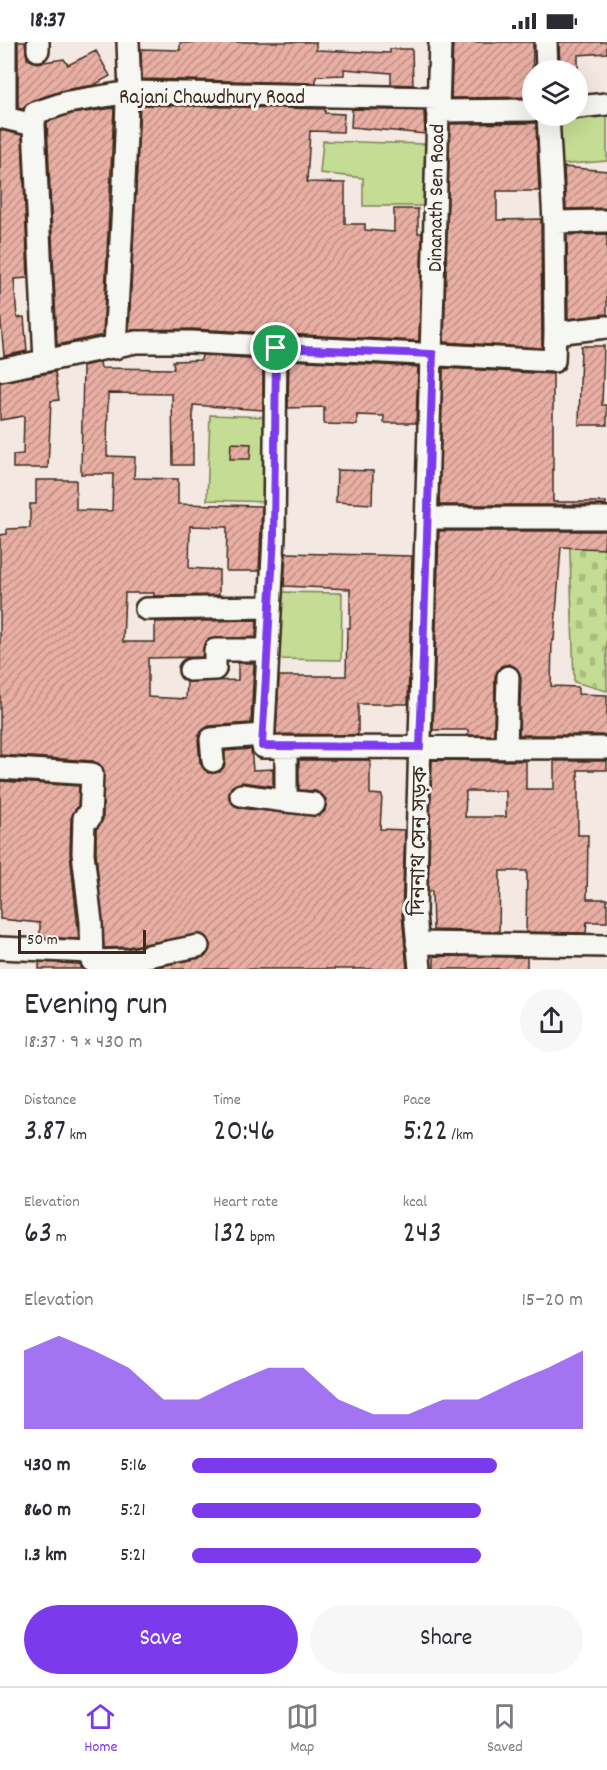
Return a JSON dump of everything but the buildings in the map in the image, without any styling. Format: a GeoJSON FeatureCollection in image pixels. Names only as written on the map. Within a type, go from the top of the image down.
{"type":"FeatureCollection","features":[{"type":"Feature","properties":{"kind":"street"},"geometry":{"type":"LineString","coordinates":[[5,42],[2,117],[34,124],[45,361]]}},
{"type":"Feature","properties":{"kind":"street"},"geometry":{"type":"LineString","coordinates":[[115,348],[121,207],[126,171],[128,42]]}},
{"type":"Feature","properties":{"kind":"street","name":"Dinanath Sen Road"},"geometry":{"type":"LineString","coordinates":[[433,354],[440,42]]}},
{"type":"Feature","properties":{"kind":"street"},"geometry":{"type":"LineString","coordinates":[[546,42],[547,60]]}},
{"type":"Feature","properties":{"kind":"street","name":"Rajani Chawdhury Road"},"geometry":{"type":"LineString","coordinates":[[34,124],[35,113],[68,102],[129,93],[437,104],[522,109]]}},
{"type":"Feature","properties":{"kind":"street"},"geometry":{"type":"LineString","coordinates":[[588,106],[607,104]]}},
{"type":"Feature","properties":{"kind":"street"},"geometry":{"type":"LineString","coordinates":[[0,370],[136,342],[554,361],[554,222],[549,126]]}},
{"type":"Feature","properties":{"kind":"street"},"geometry":{"type":"LineString","coordinates":[[554,222],[607,222]]}},
{"type":"Feature","properties":{"kind":"street"},"geometry":{"type":"LineString","coordinates":[[555,333],[607,327]]}},
{"type":"Feature","properties":{"kind":"street"},"geometry":{"type":"LineString","coordinates":[[276,348],[276,441],[263,747],[607,748]]}},
{"type":"Feature","properties":{"kind":"street","name":"দিননাথ সেন সড়ক"},"geometry":{"type":"LineString","coordinates":[[420,969],[415,914],[433,354]]}},
{"type":"Feature","properties":{"kind":"street"},"geometry":{"type":"LineString","coordinates":[[426,518],[607,518]]}},
{"type":"Feature","properties":{"kind":"street"},"geometry":{"type":"LineString","coordinates":[[146,609],[270,607]]}},
{"type":"Feature","properties":{"kind":"street"},"geometry":{"type":"LineString","coordinates":[[190,670],[215,669],[215,650],[267,650]]}},
{"type":"Feature","properties":{"kind":"street"},"geometry":{"type":"LineString","coordinates":[[506,748],[508,677]]}},
{"type":"Feature","properties":{"kind":"street"},"geometry":{"type":"LineString","coordinates":[[213,761],[211,739],[263,735]]}},
{"type":"Feature","properties":{"kind":"street"},"geometry":{"type":"LineString","coordinates":[[286,747],[286,801]]}},
{"type":"Feature","properties":{"kind":"street"},"geometry":{"type":"LineString","coordinates":[[0,768],[92,774],[90,818],[84,818],[83,853],[91,922],[92,961],[118,961],[198,946]]}},
{"type":"Feature","properties":{"kind":"street"},"geometry":{"type":"LineString","coordinates":[[241,795],[314,804]]}},
{"type":"Feature","properties":{"kind":"street"},"geometry":{"type":"LineString","coordinates":[[417,943],[607,946]]}},
{"type":"Feature","properties":{"kind":"street"},"geometry":{"type":"LineString","coordinates":[[0,948],[91,952]]}},
{"type":"Feature","properties":{"kind":"green space"},"geometry":{"type":"Polygon","coordinates":[[[607,112],[607,161],[558,165],[555,126],[588,126],[588,113],[607,112]]]}},
{"type":"Feature","properties":{"kind":"green space"},"geometry":{"type":"Polygon","coordinates":[[[323,141],[425,144],[423,206],[363,206],[363,178],[320,173],[323,141]]]}},
{"type":"Feature","properties":{"kind":"green space"},"geometry":{"type":"Polygon","coordinates":[[[210,415],[271,417],[268,502],[207,500],[210,415]]]}},
{"type":"Feature","properties":{"kind":"green space"},"geometry":{"type":"Polygon","coordinates":[[[569,523],[607,523],[607,691],[574,682],[569,523]]]}},
{"type":"Feature","properties":{"kind":"green space"},"geometry":{"type":"Polygon","coordinates":[[[278,592],[342,593],[341,660],[277,659],[278,592]]]}},
{"type":"Feature","properties":{"kind":"route"},"geometry":{"type":"LineString","coordinates":[[276,348],[433,354],[420,747],[264,748],[262,746],[274,536],[276,348]]}}]}
